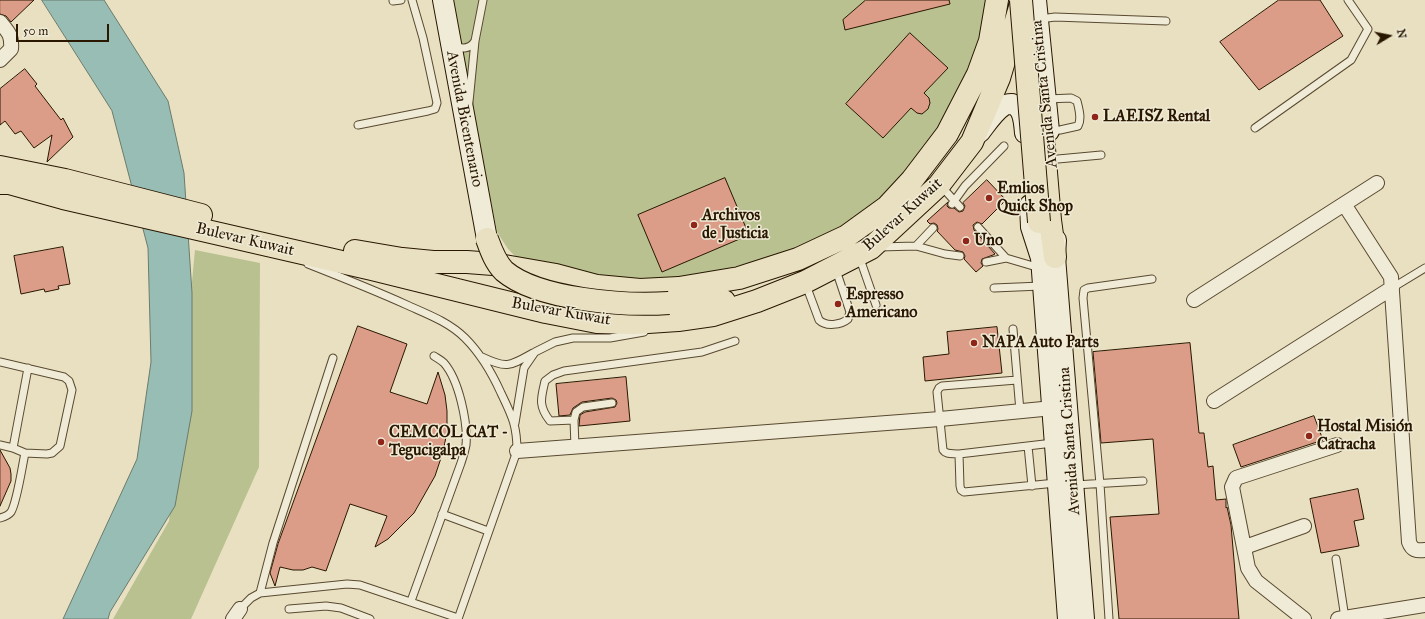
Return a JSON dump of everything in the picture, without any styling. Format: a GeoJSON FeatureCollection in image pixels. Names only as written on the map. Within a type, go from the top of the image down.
{"type":"FeatureCollection","features":[{"type":"Feature","properties":{"kind":"main road","name":"Bulevar Kuwait"},"geometry":{"type":"LineString","coordinates":[[241,234],[402,259],[432,262],[493,264],[598,286],[640,290],[679,288],[739,278],[798,259],[847,236],[887,207],[912,180],[947,134],[978,74],[990,41],[997,0]]}},
{"type":"Feature","properties":{"kind":"main road","name":"Bulevar Kuwait"},"geometry":{"type":"LineString","coordinates":[[0,167],[64,189],[372,269],[531,308],[597,322],[633,323],[676,309],[713,315],[757,301],[805,282],[864,251],[939,185],[972,142],[999,78],[1022,0]]}},
{"type":"Feature","properties":{"kind":"main road"},"geometry":{"type":"LineString","coordinates":[[1022,0],[1045,221]]}},
{"type":"Feature","properties":{"kind":"main road"},"geometry":{"type":"LineString","coordinates":[[1035,6],[1045,221],[1045,267]]}},
{"type":"Feature","properties":{"kind":"main road","name":"Bulevar Kuwait"},"geometry":{"type":"LineString","coordinates":[[0,183],[64,189]]}},
{"type":"Feature","properties":{"kind":"main road"},"geometry":{"type":"LineString","coordinates":[[487,239],[496,260],[503,270],[512,277],[537,288],[594,300],[676,309],[739,278]]}},
{"type":"Feature","properties":{"kind":"main road"},"geometry":{"type":"LineString","coordinates":[[489,298],[498,292],[502,282],[500,272],[493,264]]}},
{"type":"Feature","properties":{"kind":"main road"},"geometry":{"type":"LineString","coordinates":[[531,308],[523,298],[523,286],[529,276],[536,272]]}},
{"type":"Feature","properties":{"kind":"street","name":"Avenida Bicentenario"},"geometry":{"type":"LineString","coordinates":[[443,0],[487,239]]}},
{"type":"Feature","properties":{"kind":"street","name":"Avenida Santa Cristina"},"geometry":{"type":"LineString","coordinates":[[1035,6],[1046,99],[1057,222],[1045,267],[1055,442],[1066,484],[1068,619]]}},
{"type":"Feature","properties":{"kind":"street"},"geometry":{"type":"LineString","coordinates":[[0,22],[10,34],[12,41],[11,49],[0,60]]}},
{"type":"Feature","properties":{"kind":"street","name":"Avenida Santa Cristina"},"geometry":{"type":"LineString","coordinates":[[972,142],[1002,106],[1006,104],[1014,104],[1020,109],[1024,124],[1032,227],[1045,267],[1066,484],[1084,619]]}},
{"type":"Feature","properties":{"kind":"street"},"geometry":{"type":"LineString","coordinates":[[1194,300],[1377,183]]}},
{"type":"Feature","properties":{"kind":"street"},"geometry":{"type":"LineString","coordinates":[[1344,204],[1391,277],[1409,542],[1411,547],[1416,551],[1425,550]]}},
{"type":"Feature","properties":{"kind":"street"},"geometry":{"type":"LineString","coordinates":[[1214,401],[1392,288]]}},
{"type":"Feature","properties":{"kind":"street"},"geometry":{"type":"LineString","coordinates":[[517,451],[940,419],[1053,408]]}},
{"type":"Feature","properties":{"kind":"street"},"geometry":{"type":"LineString","coordinates":[[1304,619],[1256,580],[1248,568],[1232,487],[1236,478],[1337,445]]}},
{"type":"Feature","properties":{"kind":"street"},"geometry":{"type":"LineString","coordinates":[[1245,547],[1304,526]]}},
{"type":"Feature","properties":{"kind":"street"},"geometry":{"type":"LineString","coordinates":[[1341,618],[1425,605]]}},
{"type":"Feature","properties":{"kind":"lane"},"geometry":{"type":"LineString","coordinates":[[394,2],[401,0]]}},
{"type":"Feature","properties":{"kind":"lane"},"geometry":{"type":"LineString","coordinates":[[358,124],[435,109],[437,103],[423,38],[412,0]]}},
{"type":"Feature","properties":{"kind":"lane"},"geometry":{"type":"LineString","coordinates":[[466,130],[476,41],[483,0]]}},
{"type":"Feature","properties":{"kind":"lane"},"geometry":{"type":"LineString","coordinates":[[1255,128],[1351,60],[1368,29],[1348,0]]}},
{"type":"Feature","properties":{"kind":"lane"},"geometry":{"type":"LineString","coordinates":[[1035,6],[1055,18],[1166,21]]}},
{"type":"Feature","properties":{"kind":"lane"},"geometry":{"type":"LineString","coordinates":[[450,41],[455,46],[462,49],[470,46],[476,41]]}},
{"type":"Feature","properties":{"kind":"lane"},"geometry":{"type":"LineString","coordinates":[[1046,99],[1071,98],[1077,101],[1079,108],[1080,123],[1078,126],[1049,131]]}},
{"type":"Feature","properties":{"kind":"lane"},"geometry":{"type":"LineString","coordinates":[[954,202],[965,186],[1004,146]]}},
{"type":"Feature","properties":{"kind":"lane"},"geometry":{"type":"LineString","coordinates":[[1052,159],[1101,155]]}},
{"type":"Feature","properties":{"kind":"lane"},"geometry":{"type":"LineString","coordinates":[[939,185],[960,207]]}},
{"type":"Feature","properties":{"kind":"lane"},"geometry":{"type":"LineString","coordinates":[[978,227],[1006,258]]}},
{"type":"Feature","properties":{"kind":"lane"},"geometry":{"type":"LineString","coordinates":[[916,246],[933,228]]}},
{"type":"Feature","properties":{"kind":"lane"},"geometry":{"type":"LineString","coordinates":[[237,614],[251,598],[260,593],[348,584],[360,585],[458,618],[517,451],[515,423],[491,371],[482,357],[465,337],[446,323],[392,298],[298,260],[241,234]]}},
{"type":"Feature","properties":{"kind":"lane"},"geometry":{"type":"LineString","coordinates":[[876,305],[864,251],[916,246],[945,254],[960,256]]}},
{"type":"Feature","properties":{"kind":"lane"},"geometry":{"type":"LineString","coordinates":[[986,262],[1006,258],[1045,267]]}},
{"type":"Feature","properties":{"kind":"lane"},"geometry":{"type":"LineString","coordinates":[[805,282],[816,313],[822,323],[841,323],[846,321],[850,312],[835,267]]}},
{"type":"Feature","properties":{"kind":"lane"},"geometry":{"type":"LineString","coordinates":[[994,288],[1045,267]]}},
{"type":"Feature","properties":{"kind":"lane"},"geometry":{"type":"LineString","coordinates":[[1392,288],[1425,268]]}},
{"type":"Feature","properties":{"kind":"lane"},"geometry":{"type":"LineString","coordinates":[[1108,619],[1100,484],[1083,298],[1084,290],[1088,288],[1152,279]]}},
{"type":"Feature","properties":{"kind":"lane"},"geometry":{"type":"LineString","coordinates":[[482,357],[497,364],[513,364],[555,342],[573,338],[610,338],[640,333],[676,309]]}},
{"type":"Feature","properties":{"kind":"lane"},"geometry":{"type":"LineString","coordinates":[[1013,329],[1020,411]]}},
{"type":"Feature","properties":{"kind":"lane"},"geometry":{"type":"LineString","coordinates":[[574,420],[550,421],[544,414],[541,401],[545,381],[553,375],[564,371],[702,352],[735,340]]}},
{"type":"Feature","properties":{"kind":"lane"},"geometry":{"type":"LineString","coordinates":[[515,423],[524,368],[535,352]]}},
{"type":"Feature","properties":{"kind":"lane"},"geometry":{"type":"LineString","coordinates":[[411,601],[462,463],[466,445],[466,424],[456,383],[444,364],[434,356]]}},
{"type":"Feature","properties":{"kind":"lane"},"geometry":{"type":"LineString","coordinates":[[260,593],[273,543],[333,358]]}},
{"type":"Feature","properties":{"kind":"lane"},"geometry":{"type":"LineString","coordinates":[[0,362],[64,376],[70,381],[72,390],[60,446],[52,453],[24,453],[13,448],[0,445]]}},
{"type":"Feature","properties":{"kind":"lane"},"geometry":{"type":"LineString","coordinates":[[13,448],[28,368]]}},
{"type":"Feature","properties":{"kind":"lane"},"geometry":{"type":"LineString","coordinates":[[1017,380],[942,386],[939,388],[937,392],[944,452],[959,454],[1055,442]]}},
{"type":"Feature","properties":{"kind":"lane"},"geometry":{"type":"LineString","coordinates":[[576,447],[574,420],[576,412],[583,407],[612,403]]}},
{"type":"Feature","properties":{"kind":"lane"},"geometry":{"type":"LineString","coordinates":[[1028,446],[1032,486]]}},
{"type":"Feature","properties":{"kind":"lane"},"geometry":{"type":"LineString","coordinates":[[0,518],[8,515],[12,511],[24,453]]}},
{"type":"Feature","properties":{"kind":"lane"},"geometry":{"type":"LineString","coordinates":[[959,454],[960,486],[961,490],[964,492],[1032,486],[1143,481]]}},
{"type":"Feature","properties":{"kind":"lane"},"geometry":{"type":"LineString","coordinates":[[442,514],[488,531]]}},
{"type":"Feature","properties":{"kind":"lane"},"geometry":{"type":"LineString","coordinates":[[1336,559],[1341,618]]}},
{"type":"Feature","properties":{"kind":"lane"},"geometry":{"type":"LineString","coordinates":[[289,609],[326,606],[341,608],[370,619]]}},
{"type":"Feature","properties":{"kind":"green space"},"geometry":{"type":"Polygon","coordinates":[[[451,0],[992,0],[985,36],[933,142],[894,185],[864,212],[835,230],[782,254],[714,272],[665,278],[617,280],[516,257],[508,249],[497,232],[451,0]]]}},
{"type":"Feature","properties":{"kind":"green space"},"geometry":{"type":"Polygon","coordinates":[[[195,250],[260,263],[259,467],[191,619],[113,619],[169,521],[195,250]]]}},
{"type":"Feature","properties":{"kind":"water"},"geometry":{"type":"Polygon","coordinates":[[[42,0],[104,0],[168,101],[184,173],[192,293],[192,411],[175,506],[110,612],[108,619],[63,619],[137,459],[151,362],[148,248],[112,111],[42,0]]]}},
{"type":"Feature","properties":{"kind":"building"},"geometry":{"type":"Polygon","coordinates":[[[0,0],[34,0],[11,22],[6,16],[0,14],[0,0]]]}},
{"type":"Feature","properties":{"kind":"building"},"geometry":{"type":"Polygon","coordinates":[[[866,0],[949,0],[950,4],[845,30],[843,20],[866,0]]]}},
{"type":"Feature","properties":{"kind":"building"},"geometry":{"type":"Polygon","coordinates":[[[1279,0],[1320,0],[1343,36],[1259,90],[1220,42],[1279,0]]]}},
{"type":"Feature","properties":{"kind":"building"},"geometry":{"type":"Polygon","coordinates":[[[910,33],[948,68],[924,93],[929,98],[930,103],[928,109],[922,114],[917,113],[911,108],[883,138],[846,104],[910,33]]]}},
{"type":"Feature","properties":{"kind":"building"},"geometry":{"type":"Polygon","coordinates":[[[25,69],[37,84],[35,86],[61,120],[63,118],[73,137],[47,162],[52,135],[34,148],[21,131],[15,134],[5,121],[0,125],[0,89],[25,69]]]}},
{"type":"Feature","properties":{"kind":"building","name":"Archivos de Justicia"},"geometry":{"type":"Polygon","coordinates":[[[725,178],[749,235],[662,272],[638,215],[725,178]]]}},
{"type":"Feature","properties":{"kind":"building","name":"Uno"},"geometry":{"type":"Polygon","coordinates":[[[987,180],[1006,200],[982,224],[977,222],[973,225],[974,230],[995,254],[982,259],[981,263],[983,266],[976,272],[964,259],[965,256],[963,252],[955,250],[937,231],[937,225],[934,223],[930,224],[927,221],[948,202],[947,206],[949,208],[954,208],[959,212],[963,211],[965,206],[963,203],[987,180]]]}},
{"type":"Feature","properties":{"kind":"building"},"geometry":{"type":"Polygon","coordinates":[[[63,247],[70,284],[58,286],[59,289],[45,292],[44,289],[21,294],[14,256],[63,247]]]}},
{"type":"Feature","properties":{"kind":"building","name":"CEMCOL CAT - Tegucigalpa"},"geometry":{"type":"Polygon","coordinates":[[[358,326],[407,344],[390,392],[427,404],[438,372],[445,395],[447,411],[447,432],[443,452],[435,476],[414,513],[388,539],[375,547],[387,516],[350,504],[326,571],[312,567],[303,570],[293,570],[280,567],[275,586],[270,573],[278,544],[358,326]]]}},
{"type":"Feature","properties":{"kind":"building","name":"NAPA Auto Parts"},"geometry":{"type":"Polygon","coordinates":[[[997,327],[1002,373],[925,381],[923,357],[949,354],[947,332],[997,327]]]}},
{"type":"Feature","properties":{"kind":"building"},"geometry":{"type":"Polygon","coordinates":[[[1190,343],[1199,433],[1204,433],[1208,467],[1213,466],[1216,500],[1226,499],[1226,508],[1227,507],[1231,525],[1239,619],[1119,619],[1110,517],[1159,514],[1153,439],[1101,443],[1093,352],[1190,343]]]}},
{"type":"Feature","properties":{"kind":"building"},"geometry":{"type":"Polygon","coordinates":[[[626,377],[630,421],[579,426],[580,415],[585,412],[615,407],[617,403],[616,400],[612,398],[582,402],[573,408],[570,415],[559,416],[556,384],[626,377]]]}},
{"type":"Feature","properties":{"kind":"building"},"geometry":{"type":"Polygon","coordinates":[[[1314,416],[1323,440],[1241,467],[1233,445],[1314,416]]]}},
{"type":"Feature","properties":{"kind":"building"},"geometry":{"type":"Polygon","coordinates":[[[0,450],[10,468],[11,481],[0,506],[0,450]]]}},
{"type":"Feature","properties":{"kind":"building"},"geometry":{"type":"Polygon","coordinates":[[[1358,489],[1364,519],[1354,521],[1359,546],[1321,553],[1310,499],[1358,489]]]}},
{"type":"Feature","properties":{"kind":"place","name":"LAEISZ Rental"},"geometry":{"type":"Point","coordinates":[1095,117]}},
{"type":"Feature","properties":{"kind":"place","name":"Emlios Quick Shop"},"geometry":{"type":"Point","coordinates":[989,198]}},
{"type":"Feature","properties":{"kind":"place","name":"Archivos de Justicia"},"geometry":{"type":"Point","coordinates":[694,225]}},
{"type":"Feature","properties":{"kind":"place","name":"Uno"},"geometry":{"type":"Point","coordinates":[966,241]}},
{"type":"Feature","properties":{"kind":"place","name":"Espresso Americano"},"geometry":{"type":"Point","coordinates":[838,304]}},
{"type":"Feature","properties":{"kind":"place","name":"NAPA Auto Parts"},"geometry":{"type":"Point","coordinates":[974,343]}},
{"type":"Feature","properties":{"kind":"place","name":"Hostal Misión Catracha"},"geometry":{"type":"Point","coordinates":[1309,436]}},
{"type":"Feature","properties":{"kind":"place","name":"CEMCOL CAT - Tegucigalpa"},"geometry":{"type":"Point","coordinates":[381,442]}}]}
